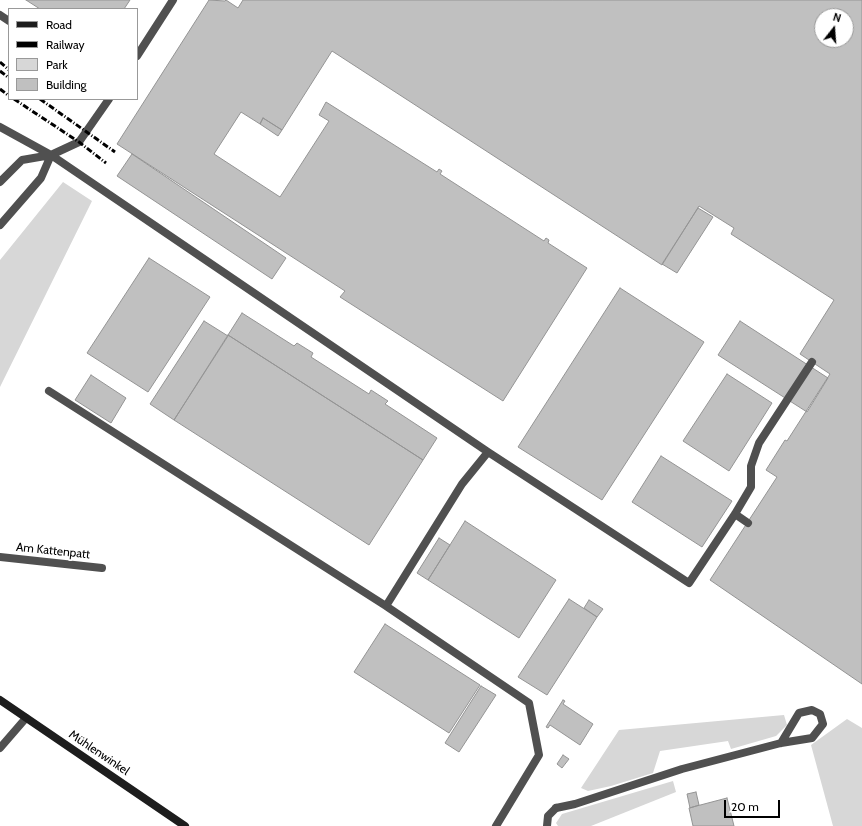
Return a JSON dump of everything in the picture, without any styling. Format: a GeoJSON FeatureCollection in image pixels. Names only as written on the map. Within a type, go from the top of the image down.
{"type":"FeatureCollection","features":[{"type":"Feature","properties":{"kind":"street"},"geometry":{"type":"LineString","coordinates":[[138,54],[173,0]]}},
{"type":"Feature","properties":{"kind":"street"},"geometry":{"type":"LineString","coordinates":[[0,182],[22,160],[51,155],[79,142],[108,100]]}},
{"type":"Feature","properties":{"kind":"street"},"geometry":{"type":"LineString","coordinates":[[0,128],[51,155],[488,452],[689,583],[751,487],[751,466],[759,443],[812,362]]}},
{"type":"Feature","properties":{"kind":"street"},"geometry":{"type":"LineString","coordinates":[[0,225],[41,178],[51,155]]}},
{"type":"Feature","properties":{"kind":"street"},"geometry":{"type":"LineString","coordinates":[[49,391],[386,606],[529,702],[539,755],[496,826]]}},
{"type":"Feature","properties":{"kind":"street"},"geometry":{"type":"LineString","coordinates":[[386,606],[462,484],[488,452]]}},
{"type":"Feature","properties":{"kind":"street"},"geometry":{"type":"LineString","coordinates":[[734,514],[748,523]]}},
{"type":"Feature","properties":{"kind":"street","name":"Am Kattenpatt"},"geometry":{"type":"LineString","coordinates":[[0,557],[102,568]]}},
{"type":"Feature","properties":{"kind":"street","name":"Mühlenwinkel"},"geometry":{"type":"LineString","coordinates":[[0,700],[185,826]]}},
{"type":"Feature","properties":{"kind":"street"},"geometry":{"type":"LineString","coordinates":[[546,826],[548,816],[556,808],[575,804],[682,770],[781,743],[812,738],[823,724],[820,714],[812,710],[799,713],[781,743]]}},
{"type":"Feature","properties":{"kind":"street"},"geometry":{"type":"LineString","coordinates":[[0,748],[26,718]]}},
{"type":"Feature","properties":{"kind":"green space"},"geometry":{"type":"Polygon","coordinates":[[[63,182],[92,201],[0,387],[0,260],[63,182]]]}},
{"type":"Feature","properties":{"kind":"green space"},"geometry":{"type":"Polygon","coordinates":[[[784,715],[787,725],[776,736],[731,749],[728,741],[660,751],[653,773],[611,786],[588,791],[581,788],[619,730],[784,715]]]}},
{"type":"Feature","properties":{"kind":"green space"},"geometry":{"type":"Polygon","coordinates":[[[847,719],[862,728],[862,826],[833,826],[811,745],[847,719]]]}},
{"type":"Feature","properties":{"kind":"green space"},"geometry":{"type":"Polygon","coordinates":[[[673,781],[676,792],[591,826],[558,826],[556,823],[562,814],[673,781]]]}},
{"type":"Feature","properties":{"kind":"building"},"geometry":{"type":"Polygon","coordinates":[[[26,0],[130,0],[125,8],[38,8],[26,0]]]}},
{"type":"Feature","properties":{"kind":"building"},"geometry":{"type":"Polygon","coordinates":[[[209,0],[226,0],[238,8],[243,0],[862,0],[862,684],[710,580],[777,477],[766,470],[785,440],[787,441],[830,374],[800,354],[834,300],[731,234],[734,228],[699,206],[662,265],[332,51],[282,130],[263,118],[260,124],[241,112],[214,154],[280,197],[329,121],[319,115],[326,102],[437,172],[439,169],[442,171],[440,174],[544,241],[546,238],[549,240],[548,243],[587,268],[503,401],[340,297],[345,291],[117,144],[209,0]]]}},
{"type":"Feature","properties":{"kind":"building"},"geometry":{"type":"Polygon","coordinates":[[[263,118],[282,130],[278,136],[260,124],[263,118]]]}},
{"type":"Feature","properties":{"kind":"building"},"geometry":{"type":"Polygon","coordinates":[[[132,154],[286,258],[272,279],[117,176],[132,154]]]}},
{"type":"Feature","properties":{"kind":"building"},"geometry":{"type":"Polygon","coordinates":[[[698,208],[713,217],[677,273],[662,264],[698,208]]]}},
{"type":"Feature","properties":{"kind":"building"},"geometry":{"type":"Polygon","coordinates":[[[149,258],[210,297],[148,392],[87,353],[149,258]]]}},
{"type":"Feature","properties":{"kind":"building"},"geometry":{"type":"Polygon","coordinates":[[[620,288],[704,342],[602,500],[518,447],[620,288]]]}},
{"type":"Feature","properties":{"kind":"building"},"geometry":{"type":"Polygon","coordinates":[[[242,313],[294,346],[297,343],[313,353],[311,357],[369,394],[371,390],[388,401],[385,404],[437,438],[423,460],[228,335],[242,313]]]}},
{"type":"Feature","properties":{"kind":"building"},"geometry":{"type":"Polygon","coordinates":[[[204,321],[228,336],[174,420],[150,404],[204,321]]]}},
{"type":"Feature","properties":{"kind":"building"},"geometry":{"type":"Polygon","coordinates":[[[740,321],[828,378],[807,412],[718,355],[740,321]]]}},
{"type":"Feature","properties":{"kind":"building"},"geometry":{"type":"Polygon","coordinates":[[[228,335],[423,460],[369,545],[174,420],[228,335]]]}},
{"type":"Feature","properties":{"kind":"building"},"geometry":{"type":"Polygon","coordinates":[[[727,374],[772,403],[729,471],[683,441],[727,374]]]}},
{"type":"Feature","properties":{"kind":"building"},"geometry":{"type":"Polygon","coordinates":[[[91,375],[126,398],[111,423],[75,400],[91,375]]]}},
{"type":"Feature","properties":{"kind":"building"},"geometry":{"type":"Polygon","coordinates":[[[661,456],[732,501],[702,547],[632,502],[661,456]]]}},
{"type":"Feature","properties":{"kind":"building"},"geometry":{"type":"Polygon","coordinates":[[[465,521],[556,580],[519,638],[428,580],[465,521]]]}},
{"type":"Feature","properties":{"kind":"building"},"geometry":{"type":"Polygon","coordinates":[[[439,538],[450,545],[428,580],[417,573],[439,538]]]}},
{"type":"Feature","properties":{"kind":"building"},"geometry":{"type":"Polygon","coordinates":[[[569,599],[597,617],[547,695],[518,677],[569,599]]]}},
{"type":"Feature","properties":{"kind":"building"},"geometry":{"type":"Polygon","coordinates":[[[589,600],[603,609],[597,617],[584,608],[589,600]]]}},
{"type":"Feature","properties":{"kind":"building"},"geometry":{"type":"Polygon","coordinates":[[[385,624],[480,685],[449,733],[354,672],[385,624]]]}},
{"type":"Feature","properties":{"kind":"building"},"geometry":{"type":"Polygon","coordinates":[[[481,686],[496,695],[459,752],[445,743],[481,686]]]}},
{"type":"Feature","properties":{"kind":"building"},"geometry":{"type":"Polygon","coordinates":[[[563,700],[565,701],[563,704],[593,724],[580,745],[550,725],[548,728],[546,727],[563,700]]]}},
{"type":"Feature","properties":{"kind":"building"},"geometry":{"type":"Polygon","coordinates":[[[563,755],[569,759],[562,768],[557,764],[563,755]]]}},
{"type":"Feature","properties":{"kind":"building"},"geometry":{"type":"Polygon","coordinates":[[[696,792],[699,805],[690,808],[687,794],[696,792]]]}},
{"type":"Feature","properties":{"kind":"building"},"geometry":{"type":"Polygon","coordinates":[[[727,798],[734,826],[693,826],[689,808],[727,798]]]}},
{"type":"Feature","properties":{"kind":"railway"},"geometry":{"type":"LineString","coordinates":[[0,62],[8,69]]}},
{"type":"Feature","properties":{"kind":"railway"},"geometry":{"type":"LineString","coordinates":[[0,71],[8,77]]}},
{"type":"Feature","properties":{"kind":"railway"},"geometry":{"type":"LineString","coordinates":[[0,89],[8,95]]}},
{"type":"Feature","properties":{"kind":"railway"},"geometry":{"type":"LineString","coordinates":[[16,100],[79,142],[106,163]]}},
{"type":"Feature","properties":{"kind":"railway"},"geometry":{"type":"LineString","coordinates":[[41,100],[115,152]]}}]}
